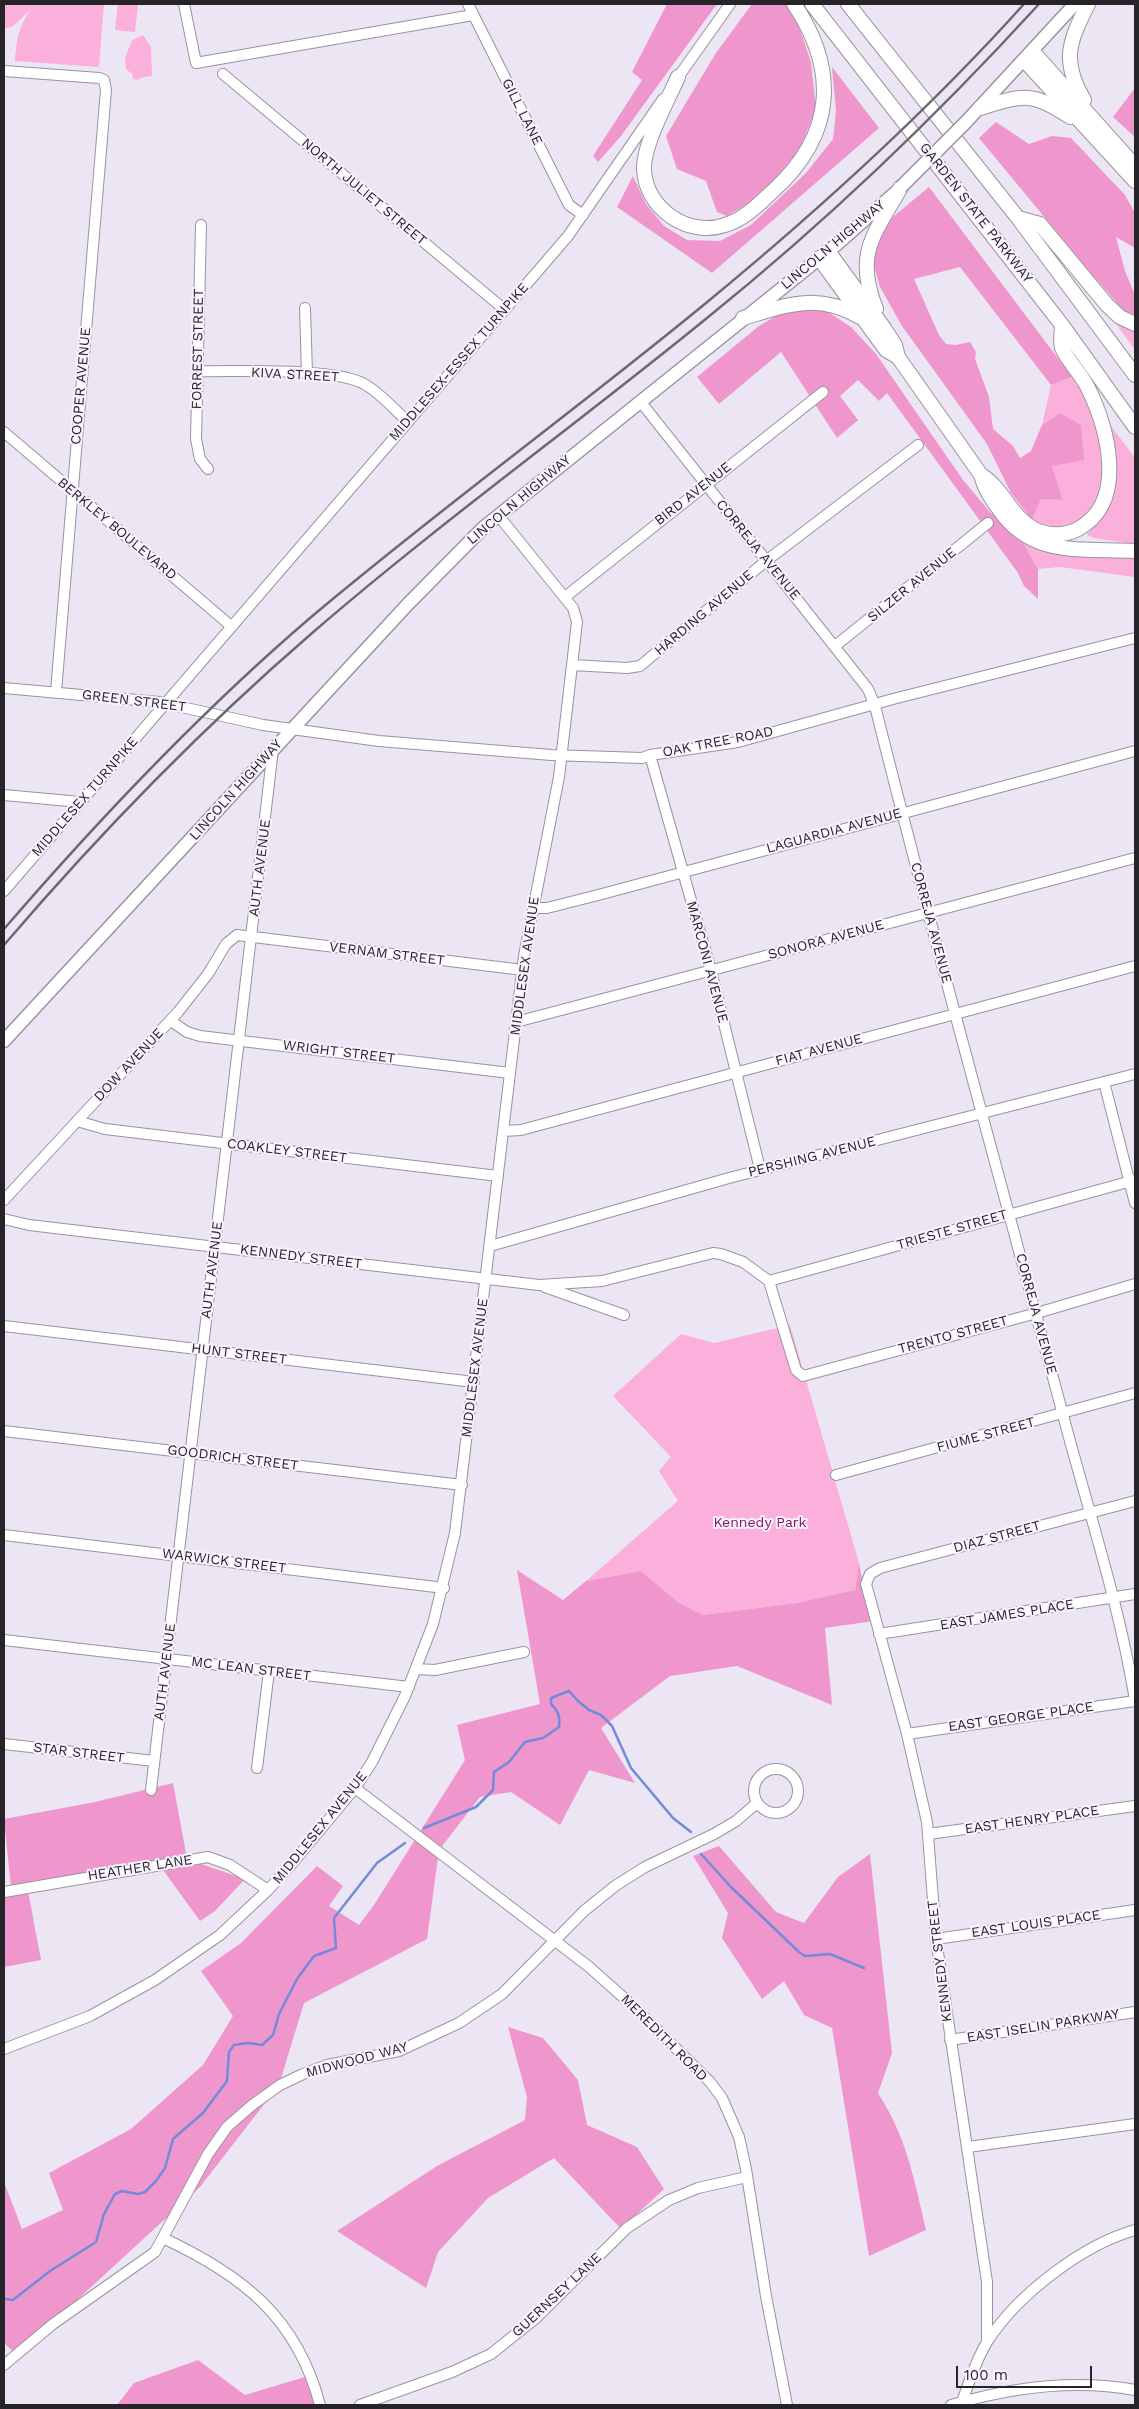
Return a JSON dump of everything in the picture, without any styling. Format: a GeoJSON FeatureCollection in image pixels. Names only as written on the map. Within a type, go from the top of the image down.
{"type":"FeatureCollection","features":[{"type":"Feature","properties":{"kind":"highway"},"geometry":{"type":"LineString","coordinates":[[678,77],[646,153],[644,169],[647,185],[655,201],[674,219],[698,228],[724,226],[750,212],[792,172],[807,153],[820,124],[824,104],[822,74],[809,32],[794,4]]}},
{"type":"Feature","properties":{"kind":"highway","name":"GARDEN STATE PARKWAY"},"geometry":{"type":"LineString","coordinates":[[812,4],[1062,325],[1135,426]]}},
{"type":"Feature","properties":{"kind":"highway","name":"GARDEN STATE PARKWAY"},"geometry":{"type":"LineString","coordinates":[[848,4],[1018,218],[1135,375]]}},
{"type":"Feature","properties":{"kind":"highway"},"geometry":{"type":"LineString","coordinates":[[1088,4],[1072,37],[1069,56],[1071,75],[1085,101],[1088,112]]}},
{"type":"Feature","properties":{"kind":"highway"},"geometry":{"type":"LineString","coordinates":[[1029,56],[1088,112],[1135,166]]}},
{"type":"Feature","properties":{"kind":"highway"},"geometry":{"type":"LineString","coordinates":[[1029,56],[1091,132],[1135,181]]}},
{"type":"Feature","properties":{"kind":"highway"},"geometry":{"type":"LineString","coordinates":[[980,108],[1016,97],[1034,98],[1056,108],[1091,132]]}},
{"type":"Feature","properties":{"kind":"highway"},"geometry":{"type":"LineString","coordinates":[[884,328],[868,290],[865,261],[872,238],[901,187]]}},
{"type":"Feature","properties":{"kind":"highway"},"geometry":{"type":"LineString","coordinates":[[1018,218],[1040,224],[1107,305],[1120,317],[1135,324]]}},
{"type":"Feature","properties":{"kind":"highway"},"geometry":{"type":"LineString","coordinates":[[823,254],[886,350],[898,357]]}},
{"type":"Feature","properties":{"kind":"highway"},"geometry":{"type":"LineString","coordinates":[[823,254],[884,328],[895,345],[898,357],[981,475],[984,487],[1004,517],[1019,532],[1031,540],[1053,546],[1135,551]]}},
{"type":"Feature","properties":{"kind":"highway"},"geometry":{"type":"LineString","coordinates":[[743,318],[786,305],[810,301],[841,306],[864,319]]}},
{"type":"Feature","properties":{"kind":"highway"},"geometry":{"type":"LineString","coordinates":[[981,475],[992,482],[1023,521],[1045,533],[1058,534],[1075,530],[1086,524],[1098,510],[1109,477],[1106,439],[1087,386],[1061,347],[1062,325]]}},
{"type":"Feature","properties":{"kind":"main road","name":"LINCOLN HIGHWAY"},"geometry":{"type":"LineString","coordinates":[[4,1041],[441,568],[498,516],[823,254],[901,187],[980,108],[1075,4]]}},
{"type":"Feature","properties":{"kind":"street"},"geometry":{"type":"LineString","coordinates":[[184,4],[196,63],[473,15]]}},
{"type":"Feature","properties":{"kind":"street","name":"GILL LANE"},"geometry":{"type":"LineString","coordinates":[[468,4],[569,205],[583,215]]}},
{"type":"Feature","properties":{"kind":"street","name":"MIDDLESEX-ESSEX TURNPIKE"},"geometry":{"type":"LineString","coordinates":[[166,703],[568,236],[730,4]]}},
{"type":"Feature","properties":{"kind":"street","name":"COOPER AVENUE"},"geometry":{"type":"LineString","coordinates":[[4,71],[104,80],[105,107],[56,692]]}},
{"type":"Feature","properties":{"kind":"street","name":"NORTH JULIET STREET"},"geometry":{"type":"LineString","coordinates":[[223,74],[505,310]]}},
{"type":"Feature","properties":{"kind":"street","name":"FORREST STREET"},"geometry":{"type":"LineString","coordinates":[[201,225],[196,445],[200,459],[208,469]]}},
{"type":"Feature","properties":{"kind":"street"},"geometry":{"type":"LineString","coordinates":[[305,308],[307,374]]}},
{"type":"Feature","properties":{"kind":"street","name":"KIVA STREET"},"geometry":{"type":"LineString","coordinates":[[198,371],[338,375],[356,380],[367,386],[407,421]]}},
{"type":"Feature","properties":{"kind":"street","name":"BIRD AVENUE"},"geometry":{"type":"LineString","coordinates":[[565,597],[822,392]]}},
{"type":"Feature","properties":{"kind":"street","name":"CORREJA AVENUE"},"geometry":{"type":"LineString","coordinates":[[640,401],[868,688],[875,706],[928,912],[1037,1313],[1062,1414],[1114,1598],[1135,1700]]}},
{"type":"Feature","properties":{"kind":"street","name":"BERKLEY BOULEVARD"},"geometry":{"type":"LineString","coordinates":[[4,432],[231,626]]}},
{"type":"Feature","properties":{"kind":"street","name":"HARDING AVENUE"},"geometry":{"type":"LineString","coordinates":[[572,665],[627,668],[640,666],[766,562],[918,445]]}},
{"type":"Feature","properties":{"kind":"street","name":"MIDDLESEX AVENUE"},"geometry":{"type":"LineString","coordinates":[[4,2049],[90,2016],[155,1980],[220,1935],[268,1890],[355,1788],[372,1762],[409,1687],[444,1588],[462,1484],[523,970],[554,802],[577,618],[565,597],[498,516]]}},
{"type":"Feature","properties":{"kind":"street","name":"SILZER AVENUE"},"geometry":{"type":"LineString","coordinates":[[835,646],[988,523]]}},
{"type":"Feature","properties":{"kind":"street","name":"OAK TREE ROAD"},"geometry":{"type":"LineString","coordinates":[[292,729],[392,743],[561,755],[642,758],[650,755],[738,742],[875,706],[893,699],[1135,638]]}},
{"type":"Feature","properties":{"kind":"street","name":"GREEN STREET"},"geometry":{"type":"LineString","coordinates":[[4,688],[166,703],[292,729]]}},
{"type":"Feature","properties":{"kind":"street","name":"MIDDLESEX TURNPIKE"},"geometry":{"type":"LineString","coordinates":[[4,891],[166,703]]}},
{"type":"Feature","properties":{"kind":"street","name":"AUTH AVENUE"},"geometry":{"type":"LineString","coordinates":[[150,1790],[273,749]]}},
{"type":"Feature","properties":{"kind":"street","name":"LAGUARDIA AVENUE"},"geometry":{"type":"LineString","coordinates":[[533,908],[547,908],[683,873],[1135,751]]}},
{"type":"Feature","properties":{"kind":"street","name":"MARCONI AVENUE"},"geometry":{"type":"LineString","coordinates":[[650,755],[711,971],[760,1169]]}},
{"type":"Feature","properties":{"kind":"street"},"geometry":{"type":"LineString","coordinates":[[4,795],[80,802]]}},
{"type":"Feature","properties":{"kind":"street","name":"SONORA AVENUE"},"geometry":{"type":"LineString","coordinates":[[516,1022],[1135,858]]}},
{"type":"Feature","properties":{"kind":"street","name":"DOW AVENUE"},"geometry":{"type":"LineString","coordinates":[[4,1200],[171,1021],[199,986],[230,939],[237,935],[252,937]]}},
{"type":"Feature","properties":{"kind":"street","name":"VERNAM STREET"},"geometry":{"type":"LineString","coordinates":[[252,937],[523,970]]}},
{"type":"Feature","properties":{"kind":"street","name":"FIAT AVENUE"},"geometry":{"type":"LineString","coordinates":[[503,1132],[521,1130],[1135,966]]}},
{"type":"Feature","properties":{"kind":"street","name":"WRIGHT STREET"},"geometry":{"type":"LineString","coordinates":[[171,1021],[193,1034],[510,1073]]}},
{"type":"Feature","properties":{"kind":"street","name":"PERSHING AVENUE"},"geometry":{"type":"LineString","coordinates":[[490,1246],[760,1169],[1135,1074]]}},
{"type":"Feature","properties":{"kind":"street"},"geometry":{"type":"LineString","coordinates":[[1104,1082],[1132,1180],[1135,1203]]}},
{"type":"Feature","properties":{"kind":"street","name":"COAKLEY STREET"},"geometry":{"type":"LineString","coordinates":[[77,1121],[105,1129],[498,1176]]}},
{"type":"Feature","properties":{"kind":"street","name":"TRIESTE STREET"},"geometry":{"type":"LineString","coordinates":[[769,1281],[1132,1180]]}},
{"type":"Feature","properties":{"kind":"street","name":"KENNEDY STREET"},"geometry":{"type":"LineString","coordinates":[[4,1219],[29,1225],[539,1285],[602,1281],[713,1254],[721,1254],[744,1262],[769,1281]]}},
{"type":"Feature","properties":{"kind":"street","name":"TRENTO STREET"},"geometry":{"type":"LineString","coordinates":[[769,1281],[796,1370],[806,1376],[1037,1313],[1135,1284]]}},
{"type":"Feature","properties":{"kind":"street","name":"KENNEDY STREET"},"geometry":{"type":"LineString","coordinates":[[539,1285],[624,1315]]}},
{"type":"Feature","properties":{"kind":"street","name":"HUNT STREET"},"geometry":{"type":"LineString","coordinates":[[4,1326],[474,1382]]}},
{"type":"Feature","properties":{"kind":"street","name":"FIUME STREET"},"geometry":{"type":"LineString","coordinates":[[836,1475],[1135,1393]]}},
{"type":"Feature","properties":{"kind":"street","name":"GOODRICH STREET"},"geometry":{"type":"LineString","coordinates":[[4,1430],[462,1484]]}},
{"type":"Feature","properties":{"kind":"street","name":"DIAZ STREET"},"geometry":{"type":"LineString","coordinates":[[866,1584],[870,1574],[880,1568],[1135,1501]]}},
{"type":"Feature","properties":{"kind":"street","name":"WARWICK STREET"},"geometry":{"type":"LineString","coordinates":[[4,1535],[444,1588]]}},
{"type":"Feature","properties":{"kind":"street","name":"KENNEDY STREET"},"geometry":{"type":"LineString","coordinates":[[866,1584],[907,1734],[928,1834],[936,1939],[987,2282],[987,2342]]}},
{"type":"Feature","properties":{"kind":"street","name":"EAST JAMES PLACE"},"geometry":{"type":"LineString","coordinates":[[879,1634],[1135,1594]]}},
{"type":"Feature","properties":{"kind":"street","name":"MC LEAN STREET"},"geometry":{"type":"LineString","coordinates":[[4,1640],[409,1687]]}},
{"type":"Feature","properties":{"kind":"street"},"geometry":{"type":"LineString","coordinates":[[416,1669],[435,1670],[524,1652]]}},
{"type":"Feature","properties":{"kind":"street"},"geometry":{"type":"LineString","coordinates":[[257,1768],[269,1671]]}},
{"type":"Feature","properties":{"kind":"street","name":"EAST GEORGE PLACE"},"geometry":{"type":"LineString","coordinates":[[907,1734],[1135,1700]]}},
{"type":"Feature","properties":{"kind":"street","name":"STAR STREET"},"geometry":{"type":"LineString","coordinates":[[4,1744],[154,1761]]}},
{"type":"Feature","properties":{"kind":"street"},"geometry":{"type":"LineString","coordinates":[[781,1770],[793,1778],[798,1792],[796,1799],[788,1810],[774,1813],[762,1808],[757,1803],[753,1789],[756,1782],[766,1771],[781,1770]]}},
{"type":"Feature","properties":{"kind":"street","name":"MEREDITH ROAD"},"geometry":{"type":"LineString","coordinates":[[355,1788],[556,1942],[633,2006],[710,2082],[722,2098],[739,2138],[787,2405]]}},
{"type":"Feature","properties":{"kind":"street","name":"MIDWOOD WAY"},"geometry":{"type":"LineString","coordinates":[[4,2365],[53,2324],[155,2252],[208,2154],[227,2128],[251,2106],[280,2085],[303,2074],[327,2065],[399,2051],[459,2023],[502,1994],[556,1942],[584,1911],[615,1886],[645,1867],[714,1834],[736,1821],[757,1803]]}},
{"type":"Feature","properties":{"kind":"street","name":"EAST HENRY PLACE"},"geometry":{"type":"LineString","coordinates":[[928,1834],[1135,1806]]}},
{"type":"Feature","properties":{"kind":"street","name":"HEATHER LANE"},"geometry":{"type":"LineString","coordinates":[[4,1892],[208,1857],[230,1865],[268,1890]]}},
{"type":"Feature","properties":{"kind":"street","name":"EAST LOUIS PLACE"},"geometry":{"type":"LineString","coordinates":[[936,1939],[1135,1910]]}},
{"type":"Feature","properties":{"kind":"street","name":"EAST ISELIN PARKWAY"},"geometry":{"type":"LineString","coordinates":[[950,2040],[1135,2012]]}},
{"type":"Feature","properties":{"kind":"street"},"geometry":{"type":"LineString","coordinates":[[968,2147],[1135,2124]]}},
{"type":"Feature","properties":{"kind":"street","name":"GUERNSEY LANE"},"geometry":{"type":"LineString","coordinates":[[360,2405],[452,2372],[491,2354],[536,2318],[627,2228],[669,2200],[698,2188],[747,2177]]}},
{"type":"Feature","properties":{"kind":"street"},"geometry":{"type":"LineString","coordinates":[[963,2404],[987,2342],[1020,2302],[1043,2283],[1100,2243],[1135,2230]]}},
{"type":"Feature","properties":{"kind":"street"},"geometry":{"type":"LineString","coordinates":[[163,2238],[224,2270],[273,2313],[299,2349],[308,2367],[320,2405]]}},
{"type":"Feature","properties":{"kind":"street"},"geometry":{"type":"LineString","coordinates":[[951,2405],[963,2404],[1025,2389],[1054,2386],[1091,2386],[1135,2390]]}},
{"type":"Feature","properties":{"kind":"green space"},"geometry":{"type":"Polygon","coordinates":[[[4,4],[104,4],[99,67],[15,61],[19,34],[31,9],[12,27],[5,28],[4,4]]]}},
{"type":"Feature","properties":{"kind":"green space"},"geometry":{"type":"Polygon","coordinates":[[[118,4],[138,4],[135,32],[115,30],[118,4]]]}},
{"type":"Feature","properties":{"kind":"green space"},"geometry":{"type":"Polygon","coordinates":[[[143,35],[151,47],[152,76],[137,80],[133,79],[132,74],[126,69],[125,58],[132,40],[143,35]]]}},
{"type":"Feature","properties":{"kind":"green space"},"geometry":{"type":"Polygon","coordinates":[[[1119,322],[1135,331],[1135,350],[1117,325],[1119,322]]]}},
{"type":"Feature","properties":{"kind":"green space"},"geometry":{"type":"Polygon","coordinates":[[[1072,377],[1091,410],[1102,449],[1100,489],[1092,505],[1080,519],[1069,525],[1050,526],[1032,520],[1041,499],[1063,500],[1052,466],[1060,413],[1042,425],[1051,385],[1072,377]]]}},
{"type":"Feature","properties":{"kind":"green space"},"geometry":{"type":"Polygon","coordinates":[[[1108,422],[1135,458],[1135,544],[1093,538],[1087,535],[1101,517],[1108,422]]]}},
{"type":"Feature","properties":{"kind":"green space"},"geometry":{"type":"Polygon","coordinates":[[[1023,542],[1054,552],[1135,558],[1135,577],[1060,567],[1038,569],[1023,542]]]}},
{"type":"Feature","properties":{"kind":"green space","name":"Kennedy Park"},"geometry":{"type":"Polygon","coordinates":[[[790,1325],[859,1563],[855,1590],[796,1603],[703,1615],[679,1603],[641,1571],[586,1581],[678,1501],[659,1471],[671,1457],[613,1396],[681,1334],[714,1343],[790,1325]]]}},
{"type":"Feature","properties":{"kind":"shaded area"},"geometry":{"type":"Polygon","coordinates":[[[667,4],[717,4],[621,136],[598,162],[593,156],[642,80],[632,72],[667,4]]]}},
{"type":"Feature","properties":{"kind":"shaded area"},"geometry":{"type":"Polygon","coordinates":[[[752,4],[786,4],[795,15],[811,62],[816,109],[799,151],[759,197],[727,216],[717,212],[706,181],[677,169],[666,136],[716,53],[752,4]]]}},
{"type":"Feature","properties":{"kind":"shaded area"},"geometry":{"type":"Polygon","coordinates":[[[832,67],[879,128],[712,273],[617,207],[633,176],[646,204],[664,226],[687,240],[720,241],[751,225],[806,173],[833,139],[836,111],[832,67]]]}},
{"type":"Feature","properties":{"kind":"shaded area"},"geometry":{"type":"Polygon","coordinates":[[[1135,88],[1135,137],[1113,117],[1135,88]]]}},
{"type":"Feature","properties":{"kind":"shaded area"},"geometry":{"type":"Polygon","coordinates":[[[996,122],[1029,144],[1052,136],[1071,138],[1125,195],[1135,213],[1135,248],[1116,237],[1125,271],[1135,295],[1135,314],[1125,312],[1093,276],[979,138],[996,122]]]}},
{"type":"Feature","properties":{"kind":"shaded area"},"geometry":{"type":"Polygon","coordinates":[[[929,187],[1072,377],[1051,385],[960,267],[914,279],[939,335],[946,344],[956,345],[970,342],[976,352],[975,359],[989,397],[993,429],[1013,446],[1020,458],[1031,451],[1042,425],[1060,413],[1081,425],[1084,460],[1052,466],[1063,500],[1041,499],[1032,520],[1011,493],[987,444],[902,326],[880,287],[873,262],[876,231],[929,187]]]}},
{"type":"Feature","properties":{"kind":"shaded area"},"geometry":{"type":"Polygon","coordinates":[[[788,309],[825,310],[851,327],[876,354],[963,480],[990,512],[1023,542],[1038,569],[1038,599],[1024,586],[1018,573],[887,393],[879,401],[858,380],[840,396],[858,420],[837,438],[781,352],[719,404],[697,377],[759,326],[788,309]]]}},
{"type":"Feature","properties":{"kind":"shaded area"},"geometry":{"type":"Polygon","coordinates":[[[859,1563],[865,1594],[874,1621],[825,1628],[832,1705],[737,1666],[670,1676],[601,1728],[635,1783],[589,1770],[560,1825],[511,1792],[480,1797],[439,1850],[427,1939],[304,2003],[279,2085],[200,2187],[17,2355],[4,2343],[4,2182],[22,2229],[63,2210],[49,2173],[131,2129],[203,2065],[233,2016],[201,1971],[241,1943],[317,1866],[343,1886],[329,1906],[359,1925],[374,1905],[465,1760],[457,1725],[540,1704],[517,1570],[563,1600],[586,1581],[641,1571],[679,1603],[703,1615],[796,1603],[855,1590],[859,1563]]]}},
{"type":"Feature","properties":{"kind":"shaded area"},"geometry":{"type":"Polygon","coordinates":[[[173,1783],[187,1859],[245,1879],[215,1911],[200,1921],[158,1863],[27,1886],[41,1960],[4,1967],[4,1889],[11,1888],[4,1819],[95,1802],[173,1783]]]}},
{"type":"Feature","properties":{"kind":"shaded area"},"geometry":{"type":"Polygon","coordinates":[[[719,1846],[776,1912],[804,1923],[838,1877],[870,1854],[892,2053],[878,2093],[903,2143],[926,2230],[869,2256],[832,2028],[804,2015],[784,1981],[762,1999],[722,1938],[728,1913],[693,1856],[719,1846]]]}},
{"type":"Feature","properties":{"kind":"shaded area"},"geometry":{"type":"Polygon","coordinates":[[[508,2027],[543,2038],[578,2080],[587,2125],[637,2147],[664,2189],[621,2229],[554,2158],[488,2198],[438,2252],[426,2288],[337,2231],[437,2166],[525,2120],[527,2097],[508,2027]]]}},
{"type":"Feature","properties":{"kind":"shaded area"},"geometry":{"type":"Polygon","coordinates":[[[198,2360],[245,2395],[315,2374],[322,2405],[117,2405],[134,2383],[198,2360]]]}},
{"type":"Feature","properties":{"kind":"waterway"},"geometry":{"type":"LineString","coordinates":[[424,1828],[476,1807],[493,1790],[494,1772],[509,1762],[525,1742],[543,1738],[559,1727],[558,1715],[551,1704],[551,1698],[569,1691],[589,1710],[601,1715],[612,1726],[631,1768],[673,1818],[691,1832]]}},
{"type":"Feature","properties":{"kind":"waterway"},"geometry":{"type":"LineString","coordinates":[[4,2299],[13,2300],[50,2271],[96,2242],[104,2214],[115,2194],[122,2191],[138,2194],[145,2192],[156,2181],[165,2168],[173,2139],[203,2113],[227,2081],[229,2052],[234,2045],[248,2043],[262,2045],[273,2035],[279,2014],[297,1979],[314,1956],[336,1948],[334,1918],[377,1863],[405,1843]]}},
{"type":"Feature","properties":{"kind":"waterway"},"geometry":{"type":"LineString","coordinates":[[701,1854],[731,1887],[799,1952],[805,1956],[830,1954],[864,1968]]}},
{"type":"Feature","properties":{"kind":"railway"},"geometry":{"type":"LineString","coordinates":[[4,929],[113,807],[189,729],[269,654],[359,578],[657,343],[790,232],[911,122],[1024,4]]}},
{"type":"Feature","properties":{"kind":"railway"},"geometry":{"type":"LineString","coordinates":[[4,945],[114,823],[190,745],[270,670],[408,553],[658,358],[795,244],[920,128],[1039,4]]}}]}
